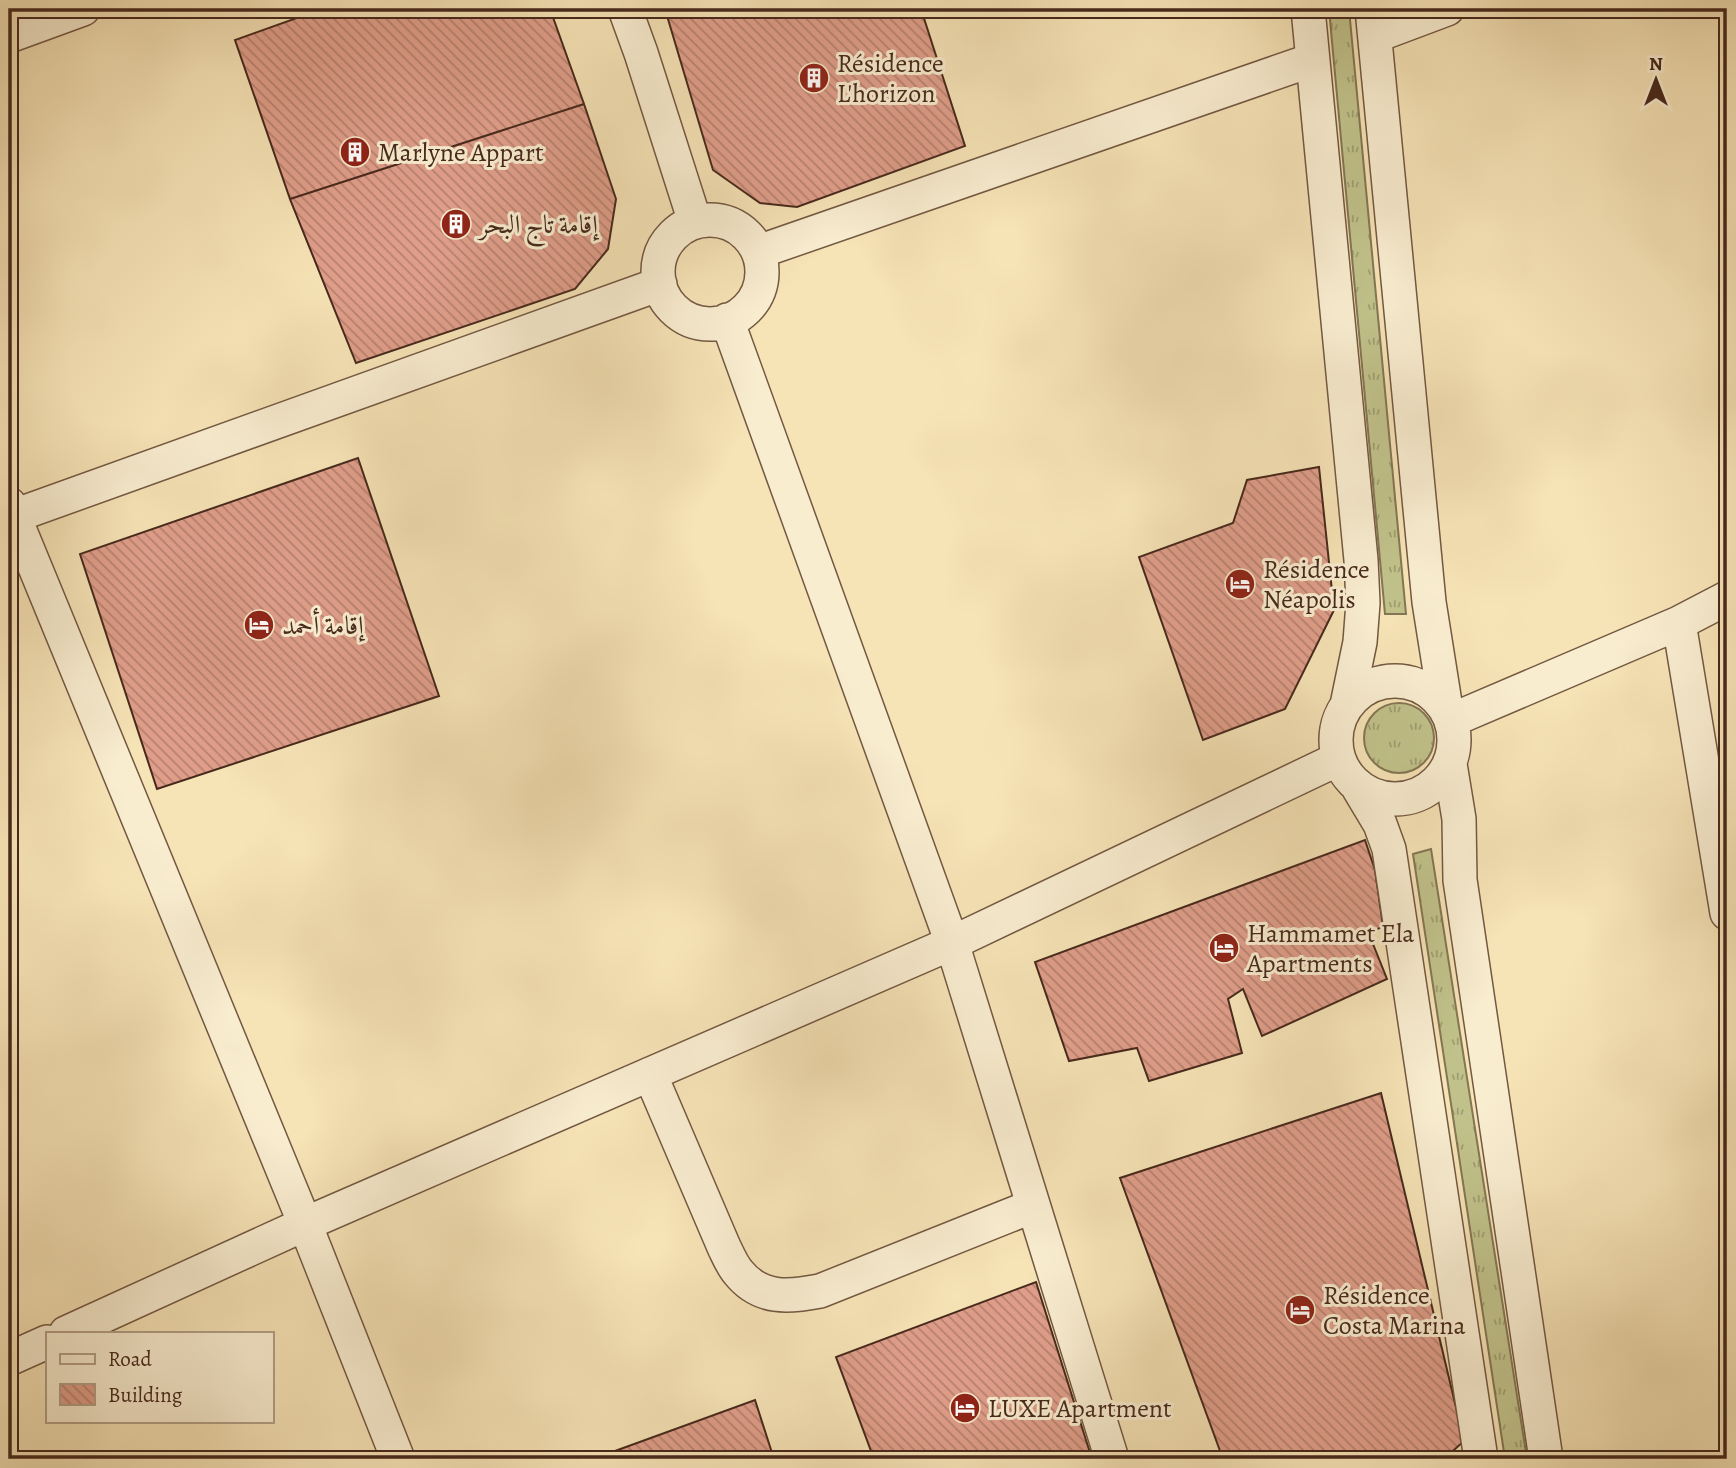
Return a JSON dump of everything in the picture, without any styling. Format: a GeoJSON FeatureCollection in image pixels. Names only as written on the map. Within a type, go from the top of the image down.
{"type":"FeatureCollection","features":[{"type":"Feature","properties":{"kind":"street"},"geometry":{"type":"LineString","coordinates":[[9,36],[83,9]]}},
{"type":"Feature","properties":{"kind":"street"},"geometry":{"type":"LineString","coordinates":[[625,9],[695,222]]}},
{"type":"Feature","properties":{"kind":"street"},"geometry":{"type":"LineString","coordinates":[[1308,9],[1360,546],[1363,603],[1360,642],[1347,705],[1338,722],[1335,740],[1338,759],[1346,776],[1359,789],[1380,824],[1389,849],[1481,1459]]}},
{"type":"Feature","properties":{"kind":"street"},"geometry":{"type":"LineString","coordinates":[[1359,789],[1379,798],[1400,800],[1421,794],[1438,782],[1450,764],[1455,742],[1429,602],[1373,22],[1447,9]]}},
{"type":"Feature","properties":{"kind":"street"},"geometry":{"type":"LineString","coordinates":[[758,252],[1312,60]]}},
{"type":"Feature","properties":{"kind":"street"},"geometry":{"type":"LineString","coordinates":[[716,220],[737,228],[746,234],[758,252],[762,273],[758,293],[745,310],[727,320],[706,323],[685,317],[669,303],[660,284],[662,251],[675,233],[695,222],[716,220]]}},
{"type":"Feature","properties":{"kind":"street"},"geometry":{"type":"LineString","coordinates":[[398,1459],[305,1224],[11,510],[660,284]]}},
{"type":"Feature","properties":{"kind":"street"},"geometry":{"type":"LineString","coordinates":[[727,320],[952,943],[1112,1459]]}},
{"type":"Feature","properties":{"kind":"street"},"geometry":{"type":"LineString","coordinates":[[1449,714],[1679,623],[1727,598]]}},
{"type":"Feature","properties":{"kind":"street"},"geometry":{"type":"LineString","coordinates":[[1679,623],[1727,913]]}},
{"type":"Feature","properties":{"kind":"street"},"geometry":{"type":"LineString","coordinates":[[1347,705],[1364,689],[1386,681],[1409,682],[1431,692],[1449,714]]}},
{"type":"Feature","properties":{"kind":"street"},"geometry":{"type":"LineString","coordinates":[[68,1332],[305,1224],[952,943],[1338,759]]}},
{"type":"Feature","properties":{"kind":"street"},"geometry":{"type":"LineString","coordinates":[[1450,764],[1459,818],[1460,880],[1546,1459]]}},
{"type":"Feature","properties":{"kind":"street"},"geometry":{"type":"LineString","coordinates":[[650,1074],[736,1271],[751,1286],[770,1294],[793,1296],[820,1292],[1033,1206]]}},
{"type":"Feature","properties":{"kind":"street"},"geometry":{"type":"LineString","coordinates":[[9,1359],[46,1342]]}},
{"type":"Feature","properties":{"kind":"green space"},"geometry":{"type":"Polygon","coordinates":[[[1329,9],[1349,9],[1406,614],[1385,614],[1329,9]]]}},
{"type":"Feature","properties":{"kind":"green space"},"geometry":{"type":"Polygon","coordinates":[[[1406,703],[1419,709],[1428,718],[1432,724],[1432,752],[1424,763],[1413,771],[1392,773],[1374,763],[1366,752],[1364,731],[1374,713],[1385,705],[1406,703]]]}},
{"type":"Feature","properties":{"kind":"green space"},"geometry":{"type":"Polygon","coordinates":[[[1431,849],[1527,1459],[1505,1459],[1413,854],[1431,849]]]}},
{"type":"Feature","properties":{"kind":"building","name":"Marlyne Appart"},"geometry":{"type":"Polygon","coordinates":[[[322,9],[550,9],[584,104],[290,199],[235,40],[322,9]]]}},
{"type":"Feature","properties":{"kind":"building","name":"Résidence L'horizon"},"geometry":{"type":"Polygon","coordinates":[[[665,9],[921,9],[965,146],[797,207],[760,203],[713,170],[665,9]]]}},
{"type":"Feature","properties":{"kind":"building","name":"إقامة تاج البحر"},"geometry":{"type":"Polygon","coordinates":[[[584,104],[616,199],[608,249],[575,289],[356,363],[290,199],[584,104]]]}},
{"type":"Feature","properties":{"kind":"building","name":"إقامة أحمد"},"geometry":{"type":"Polygon","coordinates":[[[358,458],[439,696],[157,789],[80,554],[358,458]]]}},
{"type":"Feature","properties":{"kind":"building","name":"Résidence Néapolis"},"geometry":{"type":"Polygon","coordinates":[[[1319,467],[1334,610],[1285,709],[1203,740],[1139,557],[1233,523],[1247,480],[1319,467]]]}},
{"type":"Feature","properties":{"kind":"building","name":"Hammamet Ela Apartments"},"geometry":{"type":"Polygon","coordinates":[[[1365,840],[1375,870],[1383,926],[1369,934],[1387,979],[1262,1036],[1243,989],[1228,999],[1242,1053],[1149,1081],[1137,1048],[1069,1061],[1035,962],[1365,840]]]}},
{"type":"Feature","properties":{"kind":"building","name":"Résidence Costa Marina"},"geometry":{"type":"Polygon","coordinates":[[[1381,1093],[1464,1441],[1444,1459],[1223,1459],[1120,1178],[1381,1093]]]}},
{"type":"Feature","properties":{"kind":"building","name":"LUXE Apartment"},"geometry":{"type":"Polygon","coordinates":[[[1036,1282],[1092,1459],[874,1459],[836,1357],[1036,1282]]]}},
{"type":"Feature","properties":{"kind":"building"},"geometry":{"type":"Polygon","coordinates":[[[755,1400],[774,1459],[593,1459],[755,1400]]]}},
{"type":"Feature","properties":{"kind":"place","name":"Résidence L'horizon"},"geometry":{"type":"Point","coordinates":[814,78]}},
{"type":"Feature","properties":{"kind":"place","name":"Marlyne Appart"},"geometry":{"type":"Point","coordinates":[355,152]}},
{"type":"Feature","properties":{"kind":"place","name":"إقامة تاج البحر"},"geometry":{"type":"Point","coordinates":[456,224]}},
{"type":"Feature","properties":{"kind":"place","name":"Résidence Néapolis"},"geometry":{"type":"Point","coordinates":[1240,584]}},
{"type":"Feature","properties":{"kind":"place","name":"إقامة أحمد"},"geometry":{"type":"Point","coordinates":[259,625]}},
{"type":"Feature","properties":{"kind":"place","name":"Hammamet Ela Apartments"},"geometry":{"type":"Point","coordinates":[1224,948]}},
{"type":"Feature","properties":{"kind":"place","name":"Résidence Costa Marina"},"geometry":{"type":"Point","coordinates":[1300,1310]}},
{"type":"Feature","properties":{"kind":"place","name":"LUXE Apartment"},"geometry":{"type":"Point","coordinates":[965,1408]}}]}
